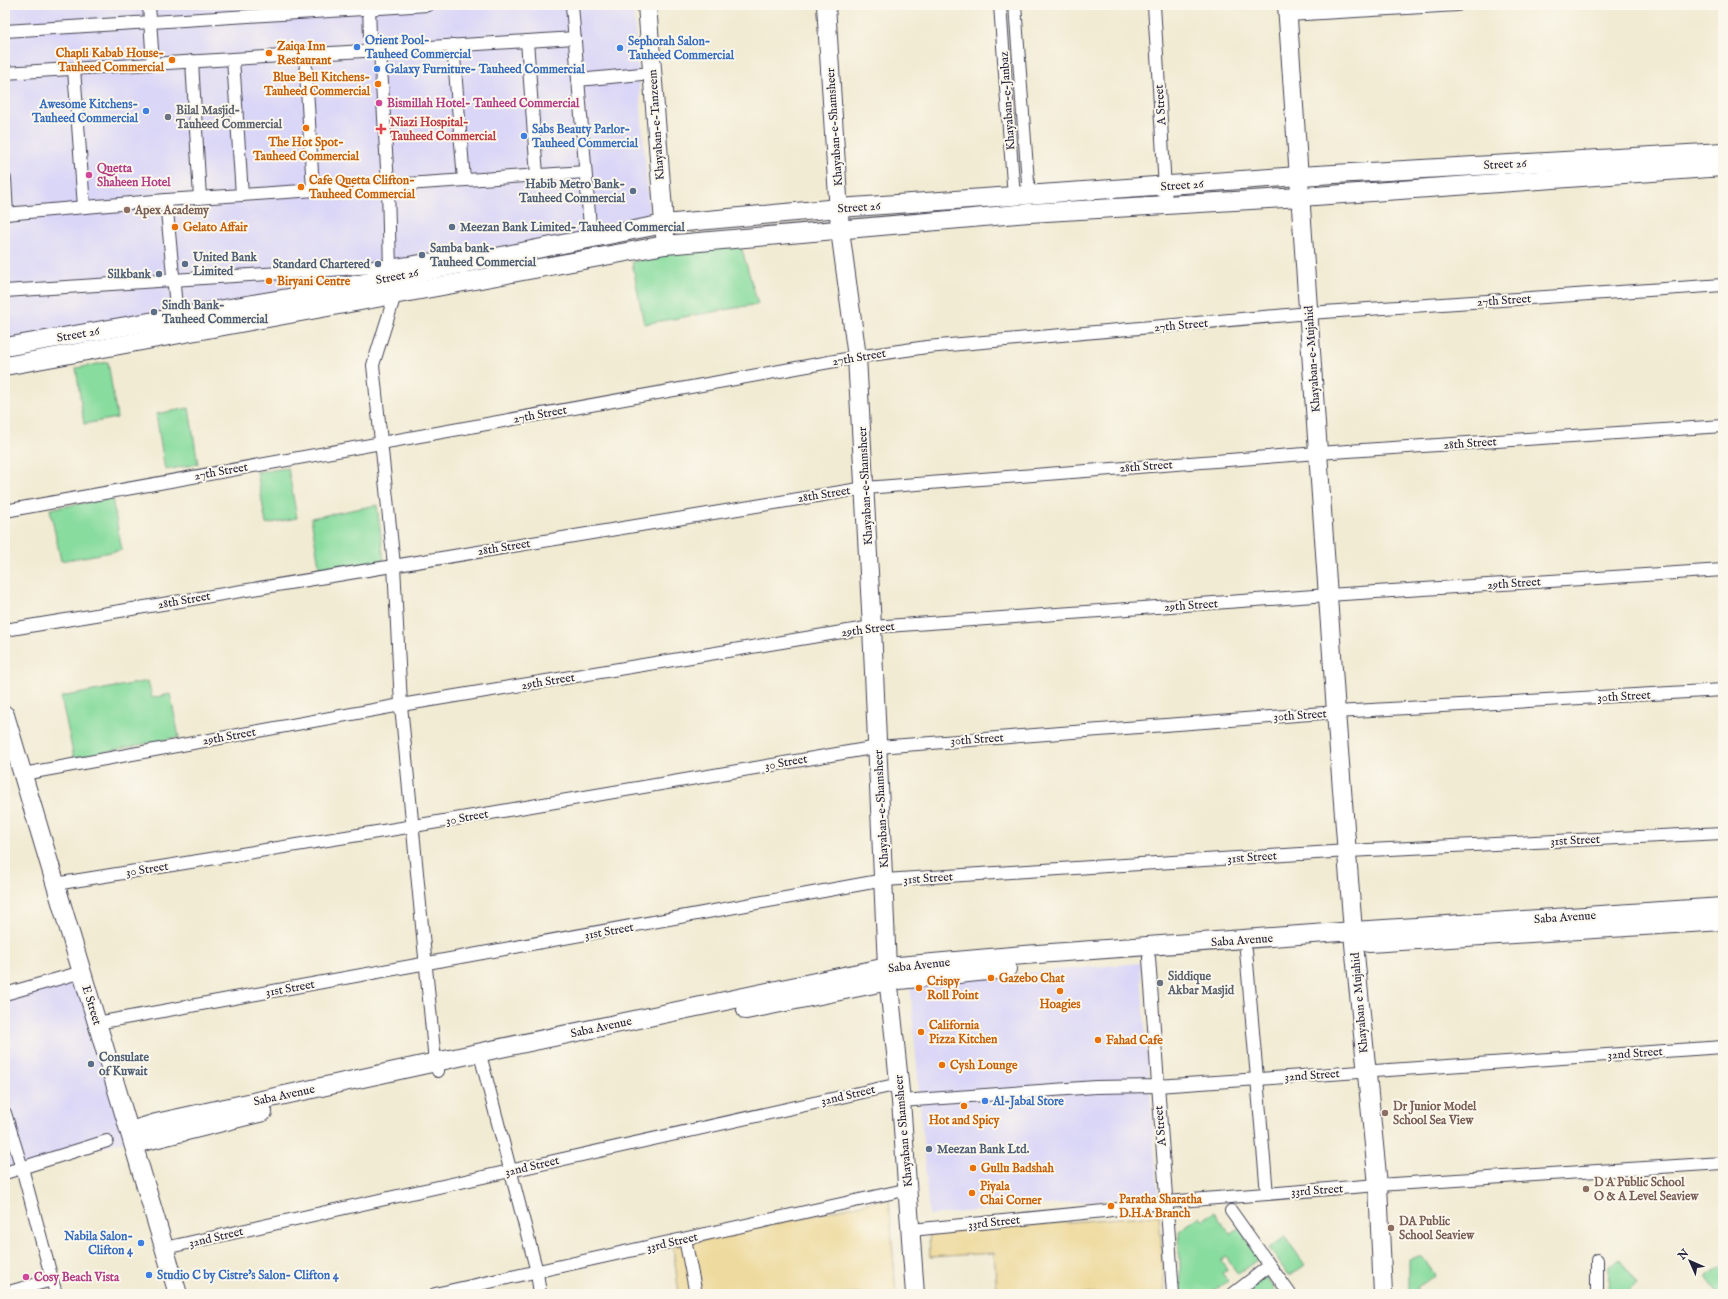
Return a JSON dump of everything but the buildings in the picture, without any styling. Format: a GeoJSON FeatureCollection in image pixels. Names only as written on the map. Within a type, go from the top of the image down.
{"type":"FeatureCollection","features":[{"type":"Feature","properties":{"kind":"main road","name":"Khayaban-e-Tanzeem"},"geometry":{"type":"LineString","coordinates":[[647,5],[666,245]]}},
{"type":"Feature","properties":{"kind":"main road","name":"Khayaban-e-Shamsheer"},"geometry":{"type":"LineString","coordinates":[[826,5],[840,230],[857,357],[878,746],[888,974]]}},
{"type":"Feature","properties":{"kind":"main road","name":"Khayaban-e-Mujahid"},"geometry":{"type":"LineString","coordinates":[[1288,10],[1336,712]]}},
{"type":"Feature","properties":{"kind":"main road","name":"Street 26"},"geometry":{"type":"LineString","coordinates":[[5,347],[177,318],[390,272],[664,224],[839,208],[1165,187],[1299,176],[1723,152]]}},
{"type":"Feature","properties":{"kind":"main road","name":"Street 26"},"geometry":{"type":"LineString","coordinates":[[5,366],[666,245],[1029,213],[1301,197],[1723,167]]}},
{"type":"Feature","properties":{"kind":"main road","name":"Khayaban e Mujahid"},"geometry":{"type":"LineString","coordinates":[[1336,712],[1354,938],[1378,1185],[1383,1294]]}},
{"type":"Feature","properties":{"kind":"main road","name":"E Street"},"geometry":{"type":"LineString","coordinates":[[5,715],[178,1294]]}},
{"type":"Feature","properties":{"kind":"main road","name":"Saba Avenue"},"geometry":{"type":"LineString","coordinates":[[436,1066],[482,1062],[888,974],[1246,951],[1354,938],[1723,907]]}},
{"type":"Feature","properties":{"kind":"main road","name":"Saba Avenue"},"geometry":{"type":"LineString","coordinates":[[132,1138],[436,1066],[888,974],[1024,955],[1723,921]]}},
{"type":"Feature","properties":{"kind":"main road","name":"Khayaban e Shamsheer"},"geometry":{"type":"LineString","coordinates":[[888,974],[909,1189],[915,1294]]}},
{"type":"Feature","properties":{"kind":"street"},"geometry":{"type":"LineString","coordinates":[[149,5],[153,64]]}},
{"type":"Feature","properties":{"kind":"street"},"geometry":{"type":"LineString","coordinates":[[5,31],[369,7],[428,5]]}},
{"type":"Feature","properties":{"kind":"street"},"geometry":{"type":"LineString","coordinates":[[572,5],[591,237]]}},
{"type":"Feature","properties":{"kind":"street","name":"Khayaban-e-Janbaz"},"geometry":{"type":"LineString","coordinates":[[1000,5],[1022,196]]}},
{"type":"Feature","properties":{"kind":"street","name":"Khayaban-e-Janbaz"},"geometry":{"type":"LineString","coordinates":[[1015,5],[1022,196]]}},
{"type":"Feature","properties":{"kind":"street","name":"A Street"},"geometry":{"type":"LineString","coordinates":[[1154,5],[1166,205]]}},
{"type":"Feature","properties":{"kind":"street"},"geometry":{"type":"LineString","coordinates":[[1288,10],[1457,5]]}},
{"type":"Feature","properties":{"kind":"street"},"geometry":{"type":"LineString","coordinates":[[5,291],[174,280],[390,272],[388,185],[380,50],[370,37],[369,7]]}},
{"type":"Feature","properties":{"kind":"street"},"geometry":{"type":"LineString","coordinates":[[5,73],[575,38]]}},
{"type":"Feature","properties":{"kind":"street"},"geometry":{"type":"LineString","coordinates":[[527,41],[537,175]]}},
{"type":"Feature","properties":{"kind":"street"},"geometry":{"type":"LineString","coordinates":[[453,45],[464,180]]}},
{"type":"Feature","properties":{"kind":"street"},"geometry":{"type":"LineString","coordinates":[[305,54],[313,190]]}},
{"type":"Feature","properties":{"kind":"street"},"geometry":{"type":"LineString","coordinates":[[233,59],[242,195]]}},
{"type":"Feature","properties":{"kind":"street"},"geometry":{"type":"LineString","coordinates":[[192,62],[200,198]]}},
{"type":"Feature","properties":{"kind":"street"},"geometry":{"type":"LineString","coordinates":[[74,69],[84,207]]}},
{"type":"Feature","properties":{"kind":"street"},"geometry":{"type":"LineString","coordinates":[[578,80],[652,73]]}},
{"type":"Feature","properties":{"kind":"street"},"geometry":{"type":"LineString","coordinates":[[5,179],[6,214],[166,200],[585,172]]}},
{"type":"Feature","properties":{"kind":"street"},"geometry":{"type":"LineString","coordinates":[[166,200],[177,318]]}},
{"type":"Feature","properties":{"kind":"street","name":"27th Street"},"geometry":{"type":"LineString","coordinates":[[5,511],[857,357],[927,347],[1308,313],[1723,285]]}},
{"type":"Feature","properties":{"kind":"street"},"geometry":{"type":"LineString","coordinates":[[395,295],[373,365],[394,565],[401,705],[414,826],[436,1066]]}},
{"type":"Feature","properties":{"kind":"street","name":"28th Street"},"geometry":{"type":"LineString","coordinates":[[5,630],[865,488],[1318,453],[1723,426]]}},
{"type":"Feature","properties":{"kind":"street","name":"29th Street"},"geometry":{"type":"LineString","coordinates":[[23,774],[401,705],[872,627],[1328,595],[1723,570]]}},
{"type":"Feature","properties":{"kind":"street","name":"30th Street"},"geometry":{"type":"LineString","coordinates":[[878,746],[1336,712],[1723,690]]}},
{"type":"Feature","properties":{"kind":"street","name":"30 Street"},"geometry":{"type":"LineString","coordinates":[[56,884],[414,826],[878,746]]}},
{"type":"Feature","properties":{"kind":"street","name":"31st Street"},"geometry":{"type":"LineString","coordinates":[[97,1023],[884,880],[1348,851],[1723,833]]}},
{"type":"Feature","properties":{"kind":"street"},"geometry":{"type":"LineString","coordinates":[[1246,951],[1267,1194]]}},
{"type":"Feature","properties":{"kind":"street","name":"A Street"},"geometry":{"type":"LineString","coordinates":[[1149,958],[1173,1294]]}},
{"type":"Feature","properties":{"kind":"street"},"geometry":{"type":"LineString","coordinates":[[5,994],[82,972]]}},
{"type":"Feature","properties":{"kind":"street","name":"32nd Street"},"geometry":{"type":"LineString","coordinates":[[165,1248],[511,1170],[900,1092],[1157,1086],[1723,1047]]}},
{"type":"Feature","properties":{"kind":"street"},"geometry":{"type":"LineString","coordinates":[[482,1062],[537,1272],[540,1294]]}},
{"type":"Feature","properties":{"kind":"street"},"geometry":{"type":"LineString","coordinates":[[5,1113],[22,1168],[56,1294]]}},
{"type":"Feature","properties":{"kind":"street"},"geometry":{"type":"LineString","coordinates":[[5,1173],[107,1141]]}},
{"type":"Feature","properties":{"kind":"street","name":"33rd Street"},"geometry":{"type":"LineString","coordinates":[[911,1230],[1104,1212],[1167,1202],[1378,1185],[1723,1163]]}},
{"type":"Feature","properties":{"kind":"street","name":"33rd Street"},"geometry":{"type":"LineString","coordinates":[[435,1294],[909,1189]]}},
{"type":"Feature","properties":{"kind":"street"},"geometry":{"type":"LineString","coordinates":[[1230,1211],[1290,1294]]}},
{"type":"Feature","properties":{"kind":"street"},"geometry":{"type":"LineString","coordinates":[[685,1239],[696,1294]]}},
{"type":"Feature","properties":{"kind":"street"},"geometry":{"type":"LineString","coordinates":[[1597,1260],[1598,1294]]}},
{"type":"Feature","properties":{"kind":"street"},"geometry":{"type":"LineString","coordinates":[[1233,1294],[1269,1266]]}},
{"type":"Feature","properties":{"kind":"street"},"geometry":{"type":"LineString","coordinates":[[5,1292],[52,1280]]}},
{"type":"Feature","properties":{"kind":"shaded area"},"geometry":{"type":"Polygon","coordinates":[[[5,5],[633,5],[650,225],[5,344],[5,5]]]}},
{"type":"Feature","properties":{"kind":"shaded area"},"geometry":{"type":"Polygon","coordinates":[[[1140,963],[1158,1195],[929,1215],[910,983],[1140,963]]]}},
{"type":"Feature","properties":{"kind":"shaded area","name":"Consulate of Kuwait"},"geometry":{"type":"Polygon","coordinates":[[[82,972],[132,1139],[5,1173],[5,994],[82,972]]]}},
{"type":"Feature","properties":{"kind":"green space"},"geometry":{"type":"Polygon","coordinates":[[[740,243],[758,304],[644,324],[632,262],[669,252],[740,243]]]}},
{"type":"Feature","properties":{"kind":"green space"},"geometry":{"type":"Polygon","coordinates":[[[108,362],[117,418],[84,424],[76,368],[108,362]]]}},
{"type":"Feature","properties":{"kind":"green space"},"geometry":{"type":"Polygon","coordinates":[[[189,408],[198,464],[165,470],[156,414],[189,408]]]}},
{"type":"Feature","properties":{"kind":"green space"},"geometry":{"type":"Polygon","coordinates":[[[288,468],[297,518],[266,524],[257,472],[288,468]]]}},
{"type":"Feature","properties":{"kind":"green space"},"geometry":{"type":"Polygon","coordinates":[[[112,498],[122,550],[61,561],[50,509],[112,498]]]}},
{"type":"Feature","properties":{"kind":"green space"},"geometry":{"type":"Polygon","coordinates":[[[377,505],[384,560],[320,571],[311,518],[377,505]]]}},
{"type":"Feature","properties":{"kind":"green space"},"geometry":{"type":"Polygon","coordinates":[[[148,681],[152,698],[170,694],[179,737],[74,758],[61,697],[148,681]]]}},
{"type":"Feature","properties":{"kind":"green space"},"geometry":{"type":"Polygon","coordinates":[[[1214,1212],[1230,1234],[1239,1228],[1260,1259],[1238,1274],[1226,1257],[1221,1261],[1227,1270],[1222,1273],[1228,1281],[1208,1294],[1181,1294],[1179,1231],[1200,1216],[1203,1220],[1214,1212]]]}},
{"type":"Feature","properties":{"kind":"green space"},"geometry":{"type":"Polygon","coordinates":[[[1285,1237],[1305,1265],[1289,1276],[1269,1248],[1285,1237]]]}},
{"type":"Feature","properties":{"kind":"green space"},"geometry":{"type":"Polygon","coordinates":[[[1421,1255],[1435,1275],[1417,1288],[1422,1294],[1409,1294],[1409,1260],[1421,1255]]]}},
{"type":"Feature","properties":{"kind":"green space"},"geometry":{"type":"Polygon","coordinates":[[[1620,1259],[1638,1285],[1626,1294],[1608,1294],[1609,1265],[1620,1259]]]}},
{"type":"Feature","properties":{"kind":"green space"},"geometry":{"type":"Polygon","coordinates":[[[1723,1265],[1723,1294],[1718,1294],[1705,1277],[1723,1265]]]}},
{"type":"Feature","properties":{"kind":"green space"},"geometry":{"type":"Polygon","coordinates":[[[1265,1276],[1277,1294],[1240,1294],[1265,1276]]]}},
{"type":"Feature","properties":{"kind":"sand"},"geometry":{"type":"Polygon","coordinates":[[[889,1198],[896,1294],[679,1294],[673,1247],[889,1198]]]}},
{"type":"Feature","properties":{"kind":"sand"},"geometry":{"type":"Polygon","coordinates":[[[1159,1215],[1165,1294],[997,1294],[994,1253],[930,1257],[929,1233],[1159,1215]]]}},
{"type":"Feature","properties":{"kind":"place","name":"Orient Pool- Tauheed Commercial"},"geometry":{"type":"Point","coordinates":[357,47]}},
{"type":"Feature","properties":{"kind":"place","name":"Sephorah Salon- Tauheed Commercial"},"geometry":{"type":"Point","coordinates":[620,48]}},
{"type":"Feature","properties":{"kind":"place","name":"Zaiqa Inn Restaurant"},"geometry":{"type":"Point","coordinates":[269,53]}},
{"type":"Feature","properties":{"kind":"place","name":"Chapli Kabab House- Tauheed Commercial"},"geometry":{"type":"Point","coordinates":[172,60]}},
{"type":"Feature","properties":{"kind":"place","name":"Galaxy Furniture- Tauheed Commercial"},"geometry":{"type":"Point","coordinates":[377,69]}},
{"type":"Feature","properties":{"kind":"place","name":"Blue Bell Kitchens- Tauheed Commercial"},"geometry":{"type":"Point","coordinates":[378,84]}},
{"type":"Feature","properties":{"kind":"place","name":"Bismillah Hotel- Tauheed Commercial"},"geometry":{"type":"Point","coordinates":[379,103]}},
{"type":"Feature","properties":{"kind":"place","name":"Awesome Kitchens- Tauheed Commercial"},"geometry":{"type":"Point","coordinates":[146,111]}},
{"type":"Feature","properties":{"kind":"place","name":"Bilal Masjid- Tauheed Commercial"},"geometry":{"type":"Point","coordinates":[168,117]}},
{"type":"Feature","properties":{"kind":"place","name":"The Hot Spot- Tauheed Commercial"},"geometry":{"type":"Point","coordinates":[306,128]}},
{"type":"Feature","properties":{"kind":"place","name":"Niazi Hospital- Tauheed Commercial"},"geometry":{"type":"Point","coordinates":[381,129]}},
{"type":"Feature","properties":{"kind":"place","name":"Sabs Beauty Parlor- Tauheed Commercial"},"geometry":{"type":"Point","coordinates":[524,136]}},
{"type":"Feature","properties":{"kind":"place","name":"Quetta Shaheen Hotel"},"geometry":{"type":"Point","coordinates":[89,175]}},
{"type":"Feature","properties":{"kind":"place","name":"Cafe Quetta Clifton- Tauheed Commercial"},"geometry":{"type":"Point","coordinates":[301,187]}},
{"type":"Feature","properties":{"kind":"place","name":"Habib Metro Bank- Tauheed Commercial"},"geometry":{"type":"Point","coordinates":[633,191]}},
{"type":"Feature","properties":{"kind":"place","name":"Apex Academy"},"geometry":{"type":"Point","coordinates":[127,210]}},
{"type":"Feature","properties":{"kind":"place","name":"Gelato Affair"},"geometry":{"type":"Point","coordinates":[175,227]}},
{"type":"Feature","properties":{"kind":"place","name":"Meezan Bank Limited- Tauheed Commercial"},"geometry":{"type":"Point","coordinates":[452,227]}},
{"type":"Feature","properties":{"kind":"place","name":"Samba bank- Tauheed Commercial"},"geometry":{"type":"Point","coordinates":[422,255]}},
{"type":"Feature","properties":{"kind":"place","name":"United Bank Limited"},"geometry":{"type":"Point","coordinates":[185,264]}},
{"type":"Feature","properties":{"kind":"place","name":"Standard Chartered"},"geometry":{"type":"Point","coordinates":[378,264]}},
{"type":"Feature","properties":{"kind":"place","name":"Silkbank"},"geometry":{"type":"Point","coordinates":[159,274]}},
{"type":"Feature","properties":{"kind":"place","name":"Biryani Centre"},"geometry":{"type":"Point","coordinates":[269,281]}},
{"type":"Feature","properties":{"kind":"place","name":"Sindh Bank- Tauheed Commercial"},"geometry":{"type":"Point","coordinates":[154,312]}},
{"type":"Feature","properties":{"kind":"place","name":"Gazebo Chat"},"geometry":{"type":"Point","coordinates":[991,978]}},
{"type":"Feature","properties":{"kind":"place","name":"Siddique Akbar Masjid"},"geometry":{"type":"Point","coordinates":[1160,983]}},
{"type":"Feature","properties":{"kind":"place","name":"Crispy Roll Point"},"geometry":{"type":"Point","coordinates":[919,988]}},
{"type":"Feature","properties":{"kind":"place","name":"Hoagies"},"geometry":{"type":"Point","coordinates":[1060,991]}},
{"type":"Feature","properties":{"kind":"place","name":"California Pizza Kitchen"},"geometry":{"type":"Point","coordinates":[921,1032]}},
{"type":"Feature","properties":{"kind":"place","name":"Fahad Cafe"},"geometry":{"type":"Point","coordinates":[1098,1040]}},
{"type":"Feature","properties":{"kind":"place","name":"Consulate of Kuwait"},"geometry":{"type":"Point","coordinates":[91,1064]}},
{"type":"Feature","properties":{"kind":"place","name":"Cysh Lounge"},"geometry":{"type":"Point","coordinates":[942,1065]}},
{"type":"Feature","properties":{"kind":"place","name":"Al-Jabal Store"},"geometry":{"type":"Point","coordinates":[985,1101]}},
{"type":"Feature","properties":{"kind":"place","name":"Hot and Spicy"},"geometry":{"type":"Point","coordinates":[964,1106]}},
{"type":"Feature","properties":{"kind":"place","name":"Dr Junior Model School Sea View"},"geometry":{"type":"Point","coordinates":[1385,1113]}},
{"type":"Feature","properties":{"kind":"place","name":"Meezan Bank Ltd."},"geometry":{"type":"Point","coordinates":[929,1149]}},
{"type":"Feature","properties":{"kind":"place","name":"Gullu Badshah"},"geometry":{"type":"Point","coordinates":[973,1168]}},
{"type":"Feature","properties":{"kind":"place","name":"D A Public School O & A Level Seaview"},"geometry":{"type":"Point","coordinates":[1586,1189]}},
{"type":"Feature","properties":{"kind":"place","name":"Piyala Chai Corner"},"geometry":{"type":"Point","coordinates":[972,1193]}},
{"type":"Feature","properties":{"kind":"place","name":"Paratha Sharatha D.H.A Branch"},"geometry":{"type":"Point","coordinates":[1111,1206]}},
{"type":"Feature","properties":{"kind":"place","name":"DA Public School Seaview"},"geometry":{"type":"Point","coordinates":[1391,1228]}},
{"type":"Feature","properties":{"kind":"place","name":"Nabila Salon- Clifton 4"},"geometry":{"type":"Point","coordinates":[141,1243]}},
{"type":"Feature","properties":{"kind":"place","name":"Studio C by Cistre's Salon- Clifton 4"},"geometry":{"type":"Point","coordinates":[149,1275]}},
{"type":"Feature","properties":{"kind":"place","name":"Cosy Beach Vista"},"geometry":{"type":"Point","coordinates":[26,1277]}}]}
